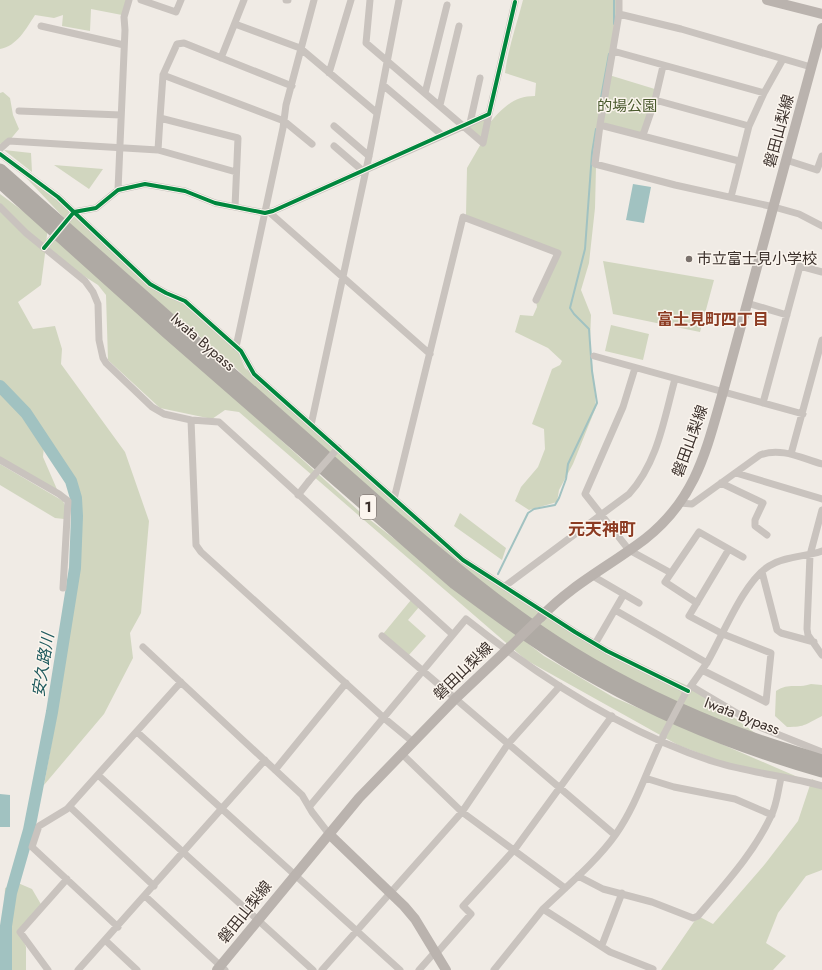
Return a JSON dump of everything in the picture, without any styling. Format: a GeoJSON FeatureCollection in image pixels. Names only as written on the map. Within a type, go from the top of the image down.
{"type":"FeatureCollection","features":[{"type":"Feature","properties":{"kind":"highway"},"geometry":{"type":"LineString","coordinates":[[0,166],[35,206]]}},
{"type":"Feature","properties":{"kind":"highway","name":"Iwata Bypass"},"geometry":{"type":"LineString","coordinates":[[0,170],[35,206],[168,333],[427,559],[498,616],[601,681],[715,736],[787,755],[822,760]]}},
{"type":"Feature","properties":{"kind":"highway","name":"Iwata Bypass"},"geometry":{"type":"LineString","coordinates":[[0,182],[35,206]]}},
{"type":"Feature","properties":{"kind":"highway","name":"1"},"geometry":{"type":"LineString","coordinates":[[0,187],[35,206]]}},
{"type":"Feature","properties":{"kind":"highway"},"geometry":{"type":"LineString","coordinates":[[787,755],[822,777]]}},
{"type":"Feature","properties":{"kind":"highway","name":"Iwata Bypass"},"geometry":{"type":"LineString","coordinates":[[787,755],[822,772]]}},
{"type":"Feature","properties":{"kind":"main road"},"geometry":{"type":"LineString","coordinates":[[767,0],[822,14]]}},
{"type":"Feature","properties":{"kind":"main road","name":"磐田山梨線"},"geometry":{"type":"LineString","coordinates":[[221,969],[257,920],[359,798],[413,742],[455,699],[543,616],[591,575],[629,550],[663,523],[680,503],[695,480],[706,451],[723,392],[822,28]]}},
{"type":"Feature","properties":{"kind":"main road"},"geometry":{"type":"LineString","coordinates":[[329,834],[391,893],[415,919],[446,970]]}},
{"type":"Feature","properties":{"kind":"street"},"geometry":{"type":"LineString","coordinates":[[118,190],[124,45],[126,30],[124,17],[129,0]]}},
{"type":"Feature","properties":{"kind":"street"},"geometry":{"type":"LineString","coordinates":[[141,0],[176,12],[181,0]]}},
{"type":"Feature","properties":{"kind":"street"},"geometry":{"type":"LineString","coordinates":[[222,58],[244,0]]}},
{"type":"Feature","properties":{"kind":"street"},"geometry":{"type":"LineString","coordinates":[[236,347],[267,212],[286,105],[314,0]]}},
{"type":"Feature","properties":{"kind":"street"},"geometry":{"type":"LineString","coordinates":[[329,73],[351,0]]}},
{"type":"Feature","properties":{"kind":"street"},"geometry":{"type":"LineString","coordinates":[[370,0],[366,43],[425,93],[467,124],[483,143],[515,2]]}},
{"type":"Feature","properties":{"kind":"street"},"geometry":{"type":"LineString","coordinates":[[311,425],[364,171],[369,156],[399,0]]}},
{"type":"Feature","properties":{"kind":"street"},"geometry":{"type":"LineString","coordinates":[[619,0],[619,14],[600,125],[595,164],[774,206],[799,214],[822,226]]}},
{"type":"Feature","properties":{"kind":"street"},"geometry":{"type":"LineString","coordinates":[[425,93],[447,5]]}},
{"type":"Feature","properties":{"kind":"street"},"geometry":{"type":"LineString","coordinates":[[619,14],[811,67]]}},
{"type":"Feature","properties":{"kind":"street"},"geometry":{"type":"LineString","coordinates":[[235,24],[300,48],[377,113]]}},
{"type":"Feature","properties":{"kind":"street"},"geometry":{"type":"LineString","coordinates":[[41,26],[124,45]]}},
{"type":"Feature","properties":{"kind":"street"},"geometry":{"type":"LineString","coordinates":[[440,105],[459,26]]}},
{"type":"Feature","properties":{"kind":"street"},"geometry":{"type":"LineString","coordinates":[[158,150],[162,75],[177,44],[184,42],[292,86]]}},
{"type":"Feature","properties":{"kind":"street"},"geometry":{"type":"LineString","coordinates":[[613,51],[764,93]]}},
{"type":"Feature","properties":{"kind":"street"},"geometry":{"type":"LineString","coordinates":[[731,197],[749,126],[764,93],[783,59]]}},
{"type":"Feature","properties":{"kind":"street"},"geometry":{"type":"LineString","coordinates":[[643,135],[655,100],[663,66]]}},
{"type":"Feature","properties":{"kind":"street"},"geometry":{"type":"LineString","coordinates":[[162,75],[284,121],[312,144]]}},
{"type":"Feature","properties":{"kind":"street"},"geometry":{"type":"LineString","coordinates":[[467,124],[480,78]]}},
{"type":"Feature","properties":{"kind":"street"},"geometry":{"type":"LineString","coordinates":[[383,85],[442,135]]}},
{"type":"Feature","properties":{"kind":"street"},"geometry":{"type":"LineString","coordinates":[[655,100],[749,126]]}},
{"type":"Feature","properties":{"kind":"street"},"geometry":{"type":"LineString","coordinates":[[19,111],[121,115]]}},
{"type":"Feature","properties":{"kind":"street"},"geometry":{"type":"LineString","coordinates":[[267,212],[364,171],[489,114]]}},
{"type":"Feature","properties":{"kind":"street"},"geometry":{"type":"LineString","coordinates":[[160,118],[238,138],[235,207]]}},
{"type":"Feature","properties":{"kind":"street"},"geometry":{"type":"LineString","coordinates":[[600,125],[739,161]]}},
{"type":"Feature","properties":{"kind":"street"},"geometry":{"type":"LineString","coordinates":[[334,126],[369,156]]}},
{"type":"Feature","properties":{"kind":"street"},"geometry":{"type":"LineString","coordinates":[[0,149],[9,141],[158,150],[236,172]]}},
{"type":"Feature","properties":{"kind":"street"},"geometry":{"type":"LineString","coordinates":[[334,146],[364,171]]}},
{"type":"Feature","properties":{"kind":"street"},"geometry":{"type":"LineString","coordinates":[[0,154],[58,197],[100,239],[150,284],[185,301],[241,351],[254,374],[463,560],[505,586],[543,616],[595,644],[762,728],[822,752]]}},
{"type":"Feature","properties":{"kind":"street"},"geometry":{"type":"LineString","coordinates":[[786,160],[819,170],[822,156]]}},
{"type":"Feature","properties":{"kind":"street"},"geometry":{"type":"LineString","coordinates":[[44,248],[74,212],[96,208],[118,190],[145,184],[185,191],[215,203],[267,212],[430,354]]}},
{"type":"Feature","properties":{"kind":"street"},"geometry":{"type":"LineString","coordinates":[[0,207],[44,248],[85,281],[93,292],[98,304],[99,340],[103,358],[106,363],[152,407],[164,414],[191,420],[218,422],[452,634]]}},
{"type":"Feature","properties":{"kind":"street"},"geometry":{"type":"LineString","coordinates":[[394,499],[463,217],[558,253],[536,300]]}},
{"type":"Feature","properties":{"kind":"street"},"geometry":{"type":"LineString","coordinates":[[763,403],[800,266],[822,272]]}},
{"type":"Feature","properties":{"kind":"street"},"geometry":{"type":"LineString","coordinates":[[747,304],[787,314]]}},
{"type":"Feature","properties":{"kind":"street"},"geometry":{"type":"LineString","coordinates":[[790,454],[820,355],[822,340]]}},
{"type":"Feature","properties":{"kind":"street"},"geometry":{"type":"LineString","coordinates":[[594,356],[803,414]]}},
{"type":"Feature","properties":{"kind":"street"},"geometry":{"type":"LineString","coordinates":[[635,368],[623,407],[585,494],[629,550],[671,573]]}},
{"type":"Feature","properties":{"kind":"street"},"geometry":{"type":"LineString","coordinates":[[505,586],[628,494],[646,472],[657,444],[675,379]]}},
{"type":"Feature","properties":{"kind":"street"},"geometry":{"type":"LineString","coordinates":[[191,420],[196,545],[201,552],[384,718],[413,742]]}},
{"type":"Feature","properties":{"kind":"street"},"geometry":{"type":"LineString","coordinates":[[298,494],[338,448]]}},
{"type":"Feature","properties":{"kind":"street"},"geometry":{"type":"LineString","coordinates":[[680,503],[692,504],[760,455],[771,451],[790,454],[822,464]]}},
{"type":"Feature","properties":{"kind":"street"},"geometry":{"type":"LineString","coordinates":[[0,460],[59,494],[68,502],[63,588]]}},
{"type":"Feature","properties":{"kind":"street"},"geometry":{"type":"LineString","coordinates":[[736,473],[822,499]]}},
{"type":"Feature","properties":{"kind":"street"},"geometry":{"type":"LineString","coordinates":[[721,483],[763,503],[755,520],[756,526],[767,534]]}},
{"type":"Feature","properties":{"kind":"street"},"geometry":{"type":"LineString","coordinates":[[822,510],[810,555],[807,629],[808,635],[822,655]]}},
{"type":"Feature","properties":{"kind":"street"},"geometry":{"type":"LineString","coordinates":[[697,602],[665,582],[699,532],[744,557]]}},
{"type":"Feature","properties":{"kind":"street"},"geometry":{"type":"LineString","coordinates":[[702,670],[766,702],[771,652],[723,634],[689,616],[729,549]]}},
{"type":"Feature","properties":{"kind":"street"},"geometry":{"type":"LineString","coordinates":[[494,970],[543,909],[578,876],[615,835],[630,811],[662,738],[688,691],[707,663],[751,583],[768,566],[782,560],[810,555],[822,551]]}},
{"type":"Feature","properties":{"kind":"street"},"geometry":{"type":"LineString","coordinates":[[762,572],[777,630],[781,633],[814,642]]}},
{"type":"Feature","properties":{"kind":"street"},"geometry":{"type":"LineString","coordinates":[[591,575],[639,603]]}},
{"type":"Feature","properties":{"kind":"street"},"geometry":{"type":"LineString","coordinates":[[595,644],[624,594]]}},
{"type":"Feature","properties":{"kind":"street"},"geometry":{"type":"LineString","coordinates":[[615,610],[707,663]]}},
{"type":"Feature","properties":{"kind":"street"},"geometry":{"type":"LineString","coordinates":[[309,807],[466,619],[560,686],[612,716],[715,762],[822,786]]}},
{"type":"Feature","properties":{"kind":"street"},"geometry":{"type":"LineString","coordinates":[[382,636],[615,835]]}},
{"type":"Feature","properties":{"kind":"street"},"geometry":{"type":"LineString","coordinates":[[143,647],[302,795],[329,834]]}},
{"type":"Feature","properties":{"kind":"street"},"geometry":{"type":"LineString","coordinates":[[118,926],[32,847],[39,826],[70,806],[181,682]]}},
{"type":"Feature","properties":{"kind":"street"},"geometry":{"type":"LineString","coordinates":[[275,770],[346,683]]}},
{"type":"Feature","properties":{"kind":"street"},"geometry":{"type":"LineString","coordinates":[[322,970],[462,812],[508,744],[560,686]]}},
{"type":"Feature","properties":{"kind":"street"},"geometry":{"type":"LineString","coordinates":[[419,970],[470,914],[463,906],[515,849],[612,716]]}},
{"type":"Feature","properties":{"kind":"street"},"geometry":{"type":"LineString","coordinates":[[137,732],[400,970]]}},
{"type":"Feature","properties":{"kind":"street"},"geometry":{"type":"LineString","coordinates":[[402,754],[462,812],[515,849],[565,888]]}},
{"type":"Feature","properties":{"kind":"street"},"geometry":{"type":"LineString","coordinates":[[78,970],[265,760]]}},
{"type":"Feature","properties":{"kind":"street"},"geometry":{"type":"LineString","coordinates":[[98,775],[314,970]]}},
{"type":"Feature","properties":{"kind":"street"},"geometry":{"type":"LineString","coordinates":[[645,778],[674,787],[735,799],[772,815]]}},
{"type":"Feature","properties":{"kind":"street"},"geometry":{"type":"LineString","coordinates":[[578,876],[603,888],[652,902],[693,918],[698,916],[736,870],[772,815],[781,778]]}},
{"type":"Feature","properties":{"kind":"street"},"geometry":{"type":"LineString","coordinates":[[70,806],[154,886]]}},
{"type":"Feature","properties":{"kind":"street"},"geometry":{"type":"LineString","coordinates":[[48,970],[20,932],[67,879]]}},
{"type":"Feature","properties":{"kind":"street"},"geometry":{"type":"LineString","coordinates":[[602,945],[622,893]]}},
{"type":"Feature","properties":{"kind":"street"},"geometry":{"type":"LineString","coordinates":[[145,896],[221,969]]}},
{"type":"Feature","properties":{"kind":"street"},"geometry":{"type":"LineString","coordinates":[[543,909],[602,945],[610,952],[653,969]]}},
{"type":"Feature","properties":{"kind":"street"},"geometry":{"type":"LineString","coordinates":[[105,940],[137,970]]}},
{"type":"Feature","properties":{"kind":"green space"},"geometry":{"type":"Polygon","coordinates":[[[0,0],[129,0],[122,15],[91,9],[90,31],[62,26],[63,15],[54,18],[35,15],[16,41],[0,49],[0,0]]]}},
{"type":"Feature","properties":{"kind":"green space","name":"的場公園"},"geometry":{"type":"Polygon","coordinates":[[[523,0],[618,0],[609,75],[658,90],[643,135],[597,126],[595,208],[589,263],[581,290],[591,315],[590,341],[596,407],[573,464],[559,490],[557,502],[529,510],[515,501],[521,487],[538,467],[545,449],[544,429],[532,424],[552,369],[560,365],[562,361],[548,348],[515,332],[520,315],[533,316],[537,307],[536,300],[558,253],[466,215],[467,168],[482,142],[464,126],[488,117],[487,126],[502,109],[513,101],[520,98],[535,96],[536,83],[505,73],[510,45],[523,0]]]}},
{"type":"Feature","properties":{"kind":"green space"},"geometry":{"type":"Polygon","coordinates":[[[3,92],[10,98],[13,115],[19,129],[9,141],[0,144],[0,93],[3,92]]]}},
{"type":"Feature","properties":{"kind":"green space"},"geometry":{"type":"Polygon","coordinates":[[[4,150],[31,153],[32,172],[4,150]]]}},
{"type":"Feature","properties":{"kind":"green space"},"geometry":{"type":"Polygon","coordinates":[[[14,165],[80,218],[135,270],[192,307],[236,347],[245,368],[444,543],[488,575],[602,648],[695,689],[770,744],[591,663],[545,635],[311,445],[229,361],[155,299],[67,221],[14,165]]]}},
{"type":"Feature","properties":{"kind":"green space"},"geometry":{"type":"Polygon","coordinates":[[[54,165],[103,169],[89,189],[54,165]]]}},
{"type":"Feature","properties":{"kind":"green space"},"geometry":{"type":"Polygon","coordinates":[[[0,194],[23,211],[48,226],[46,244],[55,234],[360,512],[544,656],[613,697],[800,778],[738,768],[678,745],[526,660],[239,412],[225,410],[212,419],[160,408],[108,360],[106,295],[98,285],[67,265],[46,246],[41,285],[18,302],[33,329],[55,326],[62,349],[61,364],[125,452],[149,521],[141,613],[130,633],[133,658],[104,714],[44,785],[62,685],[81,516],[68,476],[33,423],[0,382],[0,194]]]}},
{"type":"Feature","properties":{"kind":"green space"},"geometry":{"type":"Polygon","coordinates":[[[603,261],[714,280],[700,332],[613,314],[603,261]]]}},
{"type":"Feature","properties":{"kind":"green space"},"geometry":{"type":"Polygon","coordinates":[[[611,325],[649,334],[643,360],[605,351],[611,325]]]}},
{"type":"Feature","properties":{"kind":"green space"},"geometry":{"type":"Polygon","coordinates":[[[0,391],[23,416],[44,446],[43,457],[59,494],[0,460],[0,391]]]}},
{"type":"Feature","properties":{"kind":"green space"},"geometry":{"type":"Polygon","coordinates":[[[0,464],[63,501],[69,515],[64,519],[55,518],[0,485],[0,464]]]}},
{"type":"Feature","properties":{"kind":"green space"},"geometry":{"type":"Polygon","coordinates":[[[460,513],[506,548],[502,560],[454,526],[460,513]]]}},
{"type":"Feature","properties":{"kind":"green space"},"geometry":{"type":"Polygon","coordinates":[[[411,600],[419,607],[408,620],[426,636],[408,656],[383,634],[411,600]]]}},
{"type":"Feature","properties":{"kind":"green space"},"geometry":{"type":"Polygon","coordinates":[[[811,684],[822,685],[822,716],[802,726],[787,727],[775,716],[776,691],[789,686],[811,684]]]}},
{"type":"Feature","properties":{"kind":"green space"},"geometry":{"type":"Polygon","coordinates":[[[812,779],[822,784],[822,870],[806,876],[778,913],[766,943],[786,956],[773,970],[661,970],[698,916],[713,924],[765,864],[798,821],[812,779]]]}},
{"type":"Feature","properties":{"kind":"green space"},"geometry":{"type":"Polygon","coordinates":[[[18,883],[32,889],[42,906],[20,932],[26,947],[26,970],[2,970],[5,888],[18,883]]]}},
{"type":"Feature","properties":{"kind":"water"},"geometry":{"type":"Polygon","coordinates":[[[633,184],[651,187],[644,223],[626,220],[633,184]]]}},
{"type":"Feature","properties":{"kind":"water"},"geometry":{"type":"Polygon","coordinates":[[[0,794],[10,795],[10,827],[0,827],[0,794]]]}},
{"type":"Feature","properties":{"kind":"waterway"},"geometry":{"type":"LineString","coordinates":[[614,0],[614,24]]}},
{"type":"Feature","properties":{"kind":"waterway"},"geometry":{"type":"LineString","coordinates":[[600,103],[609,54]]}},
{"type":"Feature","properties":{"kind":"waterway"},"geometry":{"type":"LineString","coordinates":[[498,574],[528,513],[534,509],[555,505],[566,479],[568,464],[597,403],[592,371],[589,329],[570,308],[585,249],[592,153],[596,129]]}},
{"type":"Feature","properties":{"kind":"waterway","name":"安久路川"},"geometry":{"type":"LineString","coordinates":[[0,386],[26,413],[71,481],[76,498],[77,516],[75,568],[52,712],[29,830],[11,893],[6,926],[6,970]]}},
{"type":"Feature","properties":{"kind":"cycle path"},"geometry":{"type":"LineString","coordinates":[[44,248],[74,212],[96,208],[118,190],[145,184],[185,191],[215,203],[265,213],[273,211],[489,114],[515,2]]}},
{"type":"Feature","properties":{"kind":"cycle path"},"geometry":{"type":"LineString","coordinates":[[0,154],[58,197],[150,284],[185,301],[241,351],[254,374],[463,560],[607,651],[688,691]]}},
{"type":"Feature","properties":{"kind":"place","name":"市立富士見小学校"},"geometry":{"type":"Point","coordinates":[689,259]}},
{"type":"Feature","properties":{"kind":"district","name":"富士見町四丁目"},"geometry":{"type":"Point","coordinates":[713,319]}},
{"type":"Feature","properties":{"kind":"district","name":"元天神町"},"geometry":{"type":"Point","coordinates":[602,529]}}]}
